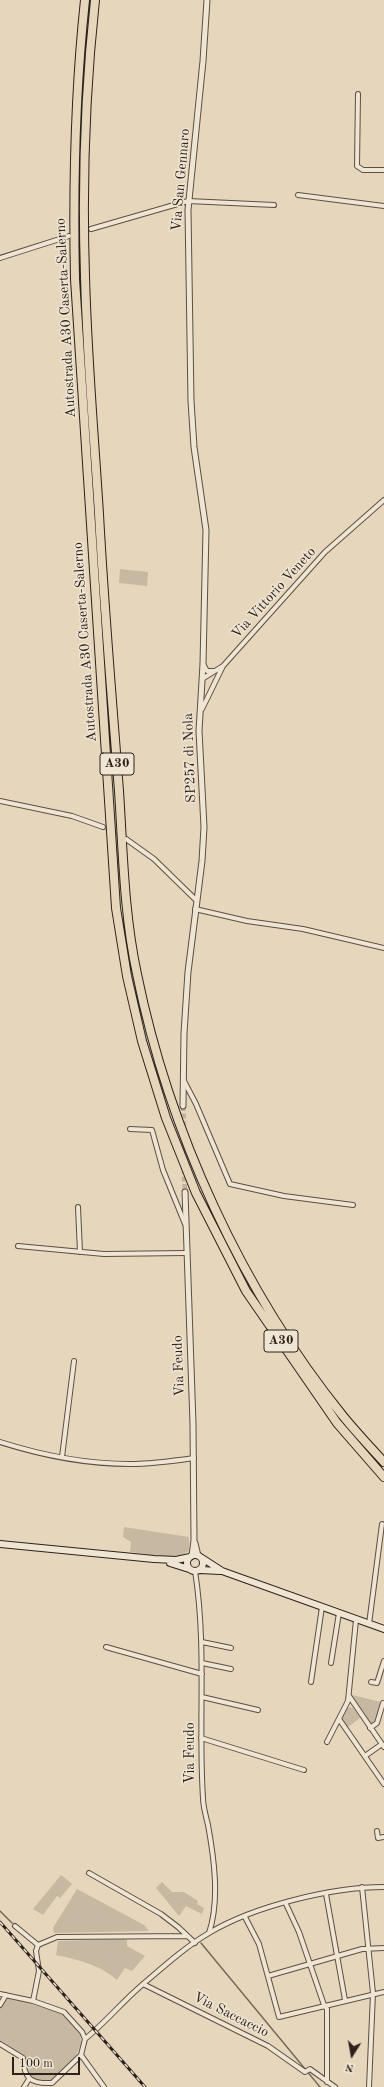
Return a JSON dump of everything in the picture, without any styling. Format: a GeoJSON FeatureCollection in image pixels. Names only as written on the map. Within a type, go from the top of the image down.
{"type":"FeatureCollection","features":[{"type":"Feature","properties":{"kind":"highway","name":"Autostrada A30 Caserta-Salerno"},"geometry":{"type":"LineString","coordinates":[[85,0],[79,57],[74,190],[75,279],[116,900],[127,976],[142,1041],[166,1118],[196,1193],[243,1284],[338,1423],[384,1477]]}},
{"type":"Feature","properties":{"kind":"highway","name":"Autostrada A30 Caserta-Salerno"},"geometry":{"type":"LineString","coordinates":[[95,0],[89,56],[84,188],[85,278],[101,543],[126,892],[136,972],[164,1080],[205,1188],[255,1285],[296,1352],[344,1417],[384,1462]]}},
{"type":"Feature","properties":{"kind":"main road"},"geometry":{"type":"LineString","coordinates":[[0,1545],[154,1559],[176,1560],[196,1557],[222,1571],[384,1629]]}},
{"type":"Feature","properties":{"kind":"main road"},"geometry":{"type":"LineString","coordinates":[[195,1570],[187,1564],[196,1557]]}},
{"type":"Feature","properties":{"kind":"main road"},"geometry":{"type":"LineString","coordinates":[[195,1570],[203,1566],[196,1557]]}},
{"type":"Feature","properties":{"kind":"main road"},"geometry":{"type":"LineString","coordinates":[[154,1559],[195,1570],[222,1571]]}},
{"type":"Feature","properties":{"kind":"street","name":"Via San Gennaro"},"geometry":{"type":"LineString","coordinates":[[192,410],[188,201],[202,75],[207,0]]}},
{"type":"Feature","properties":{"kind":"street"},"geometry":{"type":"LineString","coordinates":[[358,94],[357,166],[363,170],[384,170]]}},
{"type":"Feature","properties":{"kind":"street"},"geometry":{"type":"LineString","coordinates":[[298,195],[384,205]]}},
{"type":"Feature","properties":{"kind":"street"},"geometry":{"type":"LineString","coordinates":[[91,229],[188,201],[274,206]]}},
{"type":"Feature","properties":{"kind":"street"},"geometry":{"type":"LineString","coordinates":[[0,258],[69,236]]}},
{"type":"Feature","properties":{"kind":"street","name":"SP257 di Nola"},"geometry":{"type":"LineString","coordinates":[[184,1106],[184,1025],[195,909],[202,860],[204,827],[199,758],[199,715],[203,664],[206,530],[194,447],[192,410]]}},
{"type":"Feature","properties":{"kind":"street","name":"Via Vittorio Veneto"},"geometry":{"type":"LineString","coordinates":[[199,715],[223,666],[325,552],[384,500]]}},
{"type":"Feature","properties":{"kind":"street"},"geometry":{"type":"LineString","coordinates":[[203,664],[207,671],[215,671]]}},
{"type":"Feature","properties":{"kind":"street"},"geometry":{"type":"LineString","coordinates":[[202,679],[223,666]]}},
{"type":"Feature","properties":{"kind":"street"},"geometry":{"type":"LineString","coordinates":[[0,801],[72,816],[103,827]]}},
{"type":"Feature","properties":{"kind":"street"},"geometry":{"type":"LineString","coordinates":[[126,839],[154,859],[196,900]]}},
{"type":"Feature","properties":{"kind":"street"},"geometry":{"type":"LineString","coordinates":[[195,909],[247,921],[303,929],[384,948]]}},
{"type":"Feature","properties":{"kind":"street"},"geometry":{"type":"LineString","coordinates":[[184,1080],[196,1104],[230,1184],[284,1196],[353,1205]]}},
{"type":"Feature","properties":{"kind":"street"},"geometry":{"type":"LineString","coordinates":[[130,1129],[152,1130],[163,1170],[185,1225]]}},
{"type":"Feature","properties":{"kind":"street","name":"Via Feudo"},"geometry":{"type":"LineString","coordinates":[[185,1192],[194,1458],[194,1540],[196,1557]]}},
{"type":"Feature","properties":{"kind":"street"},"geometry":{"type":"LineString","coordinates":[[78,1207],[80,1252]]}},
{"type":"Feature","properties":{"kind":"street"},"geometry":{"type":"LineString","coordinates":[[18,1246],[104,1254],[186,1253]]}},
{"type":"Feature","properties":{"kind":"street"},"geometry":{"type":"LineString","coordinates":[[62,1457],[74,1361]]}},
{"type":"Feature","properties":{"kind":"street"},"geometry":{"type":"LineString","coordinates":[[0,1442],[62,1457],[131,1464],[194,1458]]}},
{"type":"Feature","properties":{"kind":"street"},"geometry":{"type":"LineString","coordinates":[[369,1624],[382,1524]]}},
{"type":"Feature","properties":{"kind":"street","name":"Via Feudo"},"geometry":{"type":"LineString","coordinates":[[195,1570],[202,1642],[201,1738],[203,1800],[213,1871],[213,1918],[209,1933]]}},
{"type":"Feature","properties":{"kind":"street"},"geometry":{"type":"LineString","coordinates":[[311,1682],[322,1607]]}},
{"type":"Feature","properties":{"kind":"street"},"geometry":{"type":"LineString","coordinates":[[331,1664],[339,1613]]}},
{"type":"Feature","properties":{"kind":"street"},"geometry":{"type":"LineString","coordinates":[[327,1742],[339,1719],[348,1696],[356,1620]]}},
{"type":"Feature","properties":{"kind":"street"},"geometry":{"type":"LineString","coordinates":[[202,1642],[231,1648]]}},
{"type":"Feature","properties":{"kind":"street"},"geometry":{"type":"LineString","coordinates":[[106,1647],[202,1674]]}},
{"type":"Feature","properties":{"kind":"street"},"geometry":{"type":"LineString","coordinates":[[371,1682],[377,1683],[384,1661]]}},
{"type":"Feature","properties":{"kind":"street"},"geometry":{"type":"LineString","coordinates":[[202,1663],[231,1669]]}},
{"type":"Feature","properties":{"kind":"street"},"geometry":{"type":"LineString","coordinates":[[348,1696],[383,1745],[365,1756]]}},
{"type":"Feature","properties":{"kind":"street"},"geometry":{"type":"LineString","coordinates":[[202,1697],[258,1710]]}},
{"type":"Feature","properties":{"kind":"street"},"geometry":{"type":"LineString","coordinates":[[370,1728],[377,1723],[383,1703]]}},
{"type":"Feature","properties":{"kind":"street"},"geometry":{"type":"LineString","coordinates":[[339,1719],[384,1784]]}},
{"type":"Feature","properties":{"kind":"street"},"geometry":{"type":"LineString","coordinates":[[201,1738],[304,1770]]}},
{"type":"Feature","properties":{"kind":"street"},"geometry":{"type":"LineString","coordinates":[[376,1831],[378,1838],[384,1837]]}},
{"type":"Feature","properties":{"kind":"street"},"geometry":{"type":"LineString","coordinates":[[89,1873],[161,1914],[195,1943]]}},
{"type":"Feature","properties":{"kind":"street"},"geometry":{"type":"LineString","coordinates":[[0,2044],[23,2058],[24,2072],[29,2079],[53,2085],[81,2055],[85,2039],[143,1984],[209,1933],[245,1917],[286,1904],[362,1887],[384,1887]]}},
{"type":"Feature","properties":{"kind":"street"},"geometry":{"type":"LineString","coordinates":[[362,1887],[373,1993],[369,2087]]}},
{"type":"Feature","properties":{"kind":"street"},"geometry":{"type":"LineString","coordinates":[[326,1894],[336,1957],[345,2000]]}},
{"type":"Feature","properties":{"kind":"street"},"geometry":{"type":"LineString","coordinates":[[286,1904],[299,1932],[309,1964],[324,2005],[327,2009],[327,2082],[335,2087]]}},
{"type":"Feature","properties":{"kind":"street"},"geometry":{"type":"LineString","coordinates":[[245,1917],[260,1944],[279,2017],[373,1993],[384,1992]]}},
{"type":"Feature","properties":{"kind":"street"},"geometry":{"type":"LineString","coordinates":[[213,1918],[218,1928]]}},
{"type":"Feature","properties":{"kind":"street"},"geometry":{"type":"LineString","coordinates":[[15,1926],[38,1945]]}},
{"type":"Feature","properties":{"kind":"street"},"geometry":{"type":"LineString","coordinates":[[33,2002],[39,1971],[36,1951],[38,1945],[57,1937],[187,1936]]}},
{"type":"Feature","properties":{"kind":"street"},"geometry":{"type":"LineString","coordinates":[[268,1976],[369,1948],[384,1948]]}},
{"type":"Feature","properties":{"kind":"street","name":"Via Saccaccio"},"geometry":{"type":"LineString","coordinates":[[143,1984],[268,2046],[305,2072],[310,2069],[327,2082]]}},
{"type":"Feature","properties":{"kind":"street"},"geometry":{"type":"LineString","coordinates":[[0,1994],[33,2002],[64,2012],[82,2032],[85,2039]]}},
{"type":"Feature","properties":{"kind":"street"},"geometry":{"type":"LineString","coordinates":[[0,2005],[6,1995]]}},
{"type":"Feature","properties":{"kind":"street"},"geometry":{"type":"LineString","coordinates":[[81,2055],[104,2087]]}},
{"type":"Feature","properties":{"kind":"street"},"geometry":{"type":"LineString","coordinates":[[24,2087],[29,2079]]}},
{"type":"Feature","properties":{"kind":"shaded area"},"geometry":{"type":"Polygon","coordinates":[[[120,569],[148,572],[147,586],[119,583],[120,569]]]}},
{"type":"Feature","properties":{"kind":"shaded area"},"geometry":{"type":"Polygon","coordinates":[[[124,1527],[189,1537],[189,1550],[185,1554],[178,1556],[130,1552],[131,1542],[123,1537],[124,1527]]]}},
{"type":"Feature","properties":{"kind":"shaded area"},"geometry":{"type":"Polygon","coordinates":[[[352,1695],[381,1702],[376,1721],[371,1724],[352,1695]]]}},
{"type":"Feature","properties":{"kind":"shaded area"},"geometry":{"type":"Polygon","coordinates":[[[348,1707],[353,1708],[360,1718],[347,1728],[342,1718],[348,1707]]]}},
{"type":"Feature","properties":{"kind":"shaded area"},"geometry":{"type":"Polygon","coordinates":[[[61,1875],[72,1884],[60,1898],[57,1896],[43,1915],[33,1909],[61,1875]]]}},
{"type":"Feature","properties":{"kind":"shaded area"},"geometry":{"type":"Polygon","coordinates":[[[162,1882],[172,1892],[184,1892],[198,1901],[197,1904],[204,1908],[202,1914],[186,1906],[179,1916],[156,1888],[162,1882]]]}},
{"type":"Feature","properties":{"kind":"shaded area"},"geometry":{"type":"Polygon","coordinates":[[[77,1889],[144,1925],[149,1931],[54,1933],[53,1928],[77,1889]]]}},
{"type":"Feature","properties":{"kind":"shaded area"},"geometry":{"type":"Polygon","coordinates":[[[127,1939],[127,1946],[145,1956],[132,1971],[125,1968],[117,1980],[96,1966],[56,1955],[58,1941],[127,1939]]]}},
{"type":"Feature","properties":{"kind":"shaded area"},"geometry":{"type":"Polygon","coordinates":[[[6,1996],[63,2014],[80,2035],[81,2043],[75,2058],[52,2080],[37,2080],[27,2075],[23,2058],[0,2044],[0,2007],[6,1996]]]}},
{"type":"Feature","properties":{"kind":"waterway"},"geometry":{"type":"LineString","coordinates":[[0,1911],[12,1923]]}},
{"type":"Feature","properties":{"kind":"waterway"},"geometry":{"type":"LineString","coordinates":[[201,1943],[320,2087]]}},
{"type":"Feature","properties":{"kind":"tunnel"},"geometry":{"type":"LineString","coordinates":[[103,827],[122,837]]}},
{"type":"Feature","properties":{"kind":"tunnel"},"geometry":{"type":"LineString","coordinates":[[183,1106],[184,1129]]}},
{"type":"Feature","properties":{"kind":"tunnel"},"geometry":{"type":"LineString","coordinates":[[184,1141],[184,1159]]}},
{"type":"Feature","properties":{"kind":"tunnel"},"geometry":{"type":"LineString","coordinates":[[184,1169],[185,1192]]}},
{"type":"Feature","properties":{"kind":"railway"},"geometry":{"type":"LineString","coordinates":[[0,1922],[145,2087]]}}]}
